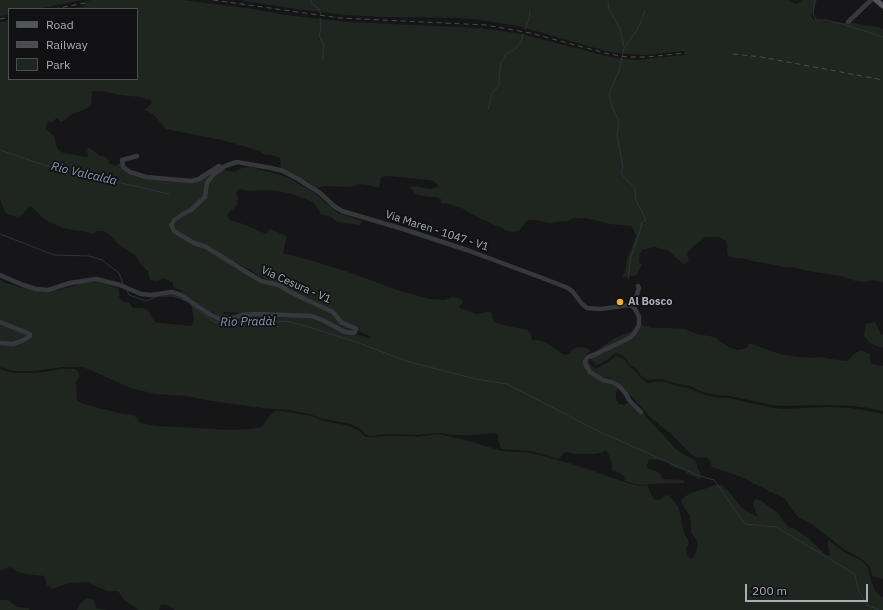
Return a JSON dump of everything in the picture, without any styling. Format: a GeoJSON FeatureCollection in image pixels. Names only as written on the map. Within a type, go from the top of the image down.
{"type":"FeatureCollection","features":[{"type":"Feature","properties":{"kind":"main road"},"geometry":{"type":"LineString","coordinates":[[876,0],[883,6]]}},
{"type":"Feature","properties":{"kind":"street"},"geometry":{"type":"LineString","coordinates":[[848,22],[871,0]]}},
{"type":"Feature","properties":{"kind":"street"},"geometry":{"type":"LineString","coordinates":[[137,156],[122,160],[124,167],[130,172],[146,177],[191,181],[199,179],[219,166],[222,168]]}},
{"type":"Feature","properties":{"kind":"street","name":"Via Maren - 1047 - V1"},"geometry":{"type":"LineString","coordinates":[[222,168],[237,162],[271,168],[283,172],[314,189],[342,211],[467,250],[568,288],[587,308],[601,309],[629,305],[632,306]]}},
{"type":"Feature","properties":{"kind":"street","name":"Via Cesura - V1"},"geometry":{"type":"LineString","coordinates":[[0,275],[36,289],[48,290],[70,283],[96,279],[127,288],[141,294],[151,295],[172,292],[181,295],[211,315],[220,319],[225,320],[243,315],[256,314],[312,316],[345,332],[355,332],[355,328],[342,324],[333,312],[309,302],[279,285],[261,281],[206,247],[194,243],[174,231],[171,225],[174,220],[191,210],[203,200],[206,196],[206,188],[209,179],[222,168]]}},
{"type":"Feature","properties":{"kind":"street"},"geometry":{"type":"LineString","coordinates":[[638,286],[639,288],[632,306],[639,317],[639,325],[635,332],[631,337],[588,357],[586,361],[590,372],[603,380],[612,382],[619,386],[629,400],[641,412]]}},
{"type":"Feature","properties":{"kind":"street"},"geometry":{"type":"LineString","coordinates":[[0,322],[30,334],[30,336],[13,344],[0,343]]}},
{"type":"Feature","properties":{"kind":"green space"},"geometry":{"type":"Polygon","coordinates":[[[0,0],[83,0],[42,8],[8,8],[8,15],[0,16],[0,0]]]}},
{"type":"Feature","properties":{"kind":"green space"},"geometry":{"type":"Polygon","coordinates":[[[91,0],[182,0],[253,9],[285,15],[348,22],[479,28],[521,34],[610,57],[636,60],[685,55],[684,51],[646,55],[609,52],[518,26],[480,20],[459,18],[346,15],[239,0],[788,0],[797,4],[802,0],[817,0],[811,15],[815,20],[837,23],[855,23],[883,29],[883,282],[871,280],[866,282],[856,281],[841,276],[756,262],[742,258],[734,258],[728,256],[726,241],[719,237],[706,237],[696,244],[687,253],[689,260],[684,264],[669,251],[655,247],[642,250],[640,253],[639,263],[642,264],[637,274],[634,276],[622,277],[636,236],[632,226],[610,224],[586,218],[574,218],[569,221],[550,223],[527,220],[519,231],[513,232],[492,224],[464,209],[446,203],[443,204],[440,202],[441,199],[437,197],[415,194],[410,187],[416,186],[430,189],[438,187],[434,181],[421,179],[388,176],[381,177],[379,188],[359,184],[351,187],[325,186],[316,188],[307,181],[281,171],[280,158],[262,154],[260,151],[222,140],[166,129],[153,114],[145,110],[152,103],[150,100],[140,97],[95,91],[92,92],[91,105],[88,108],[69,116],[61,122],[57,118],[52,122],[47,123],[46,129],[54,136],[59,151],[64,153],[86,157],[88,156],[87,150],[89,148],[98,155],[108,159],[109,163],[115,166],[120,163],[129,170],[141,175],[190,182],[211,174],[204,196],[190,208],[175,216],[169,222],[172,232],[193,244],[214,253],[231,263],[332,313],[341,325],[350,327],[354,329],[354,331],[348,331],[322,319],[224,312],[223,314],[237,315],[231,317],[219,316],[182,293],[183,291],[173,287],[173,283],[168,280],[163,278],[158,281],[150,280],[148,271],[140,264],[136,256],[116,242],[113,237],[104,231],[96,231],[93,234],[63,228],[49,222],[30,206],[18,217],[6,214],[0,200],[0,22],[8,21],[8,80],[138,80],[138,8],[74,8],[85,6],[84,2],[91,0]]]}},
{"type":"Feature","properties":{"kind":"green space"},"geometry":{"type":"Polygon","coordinates":[[[251,167],[287,177],[313,192],[338,213],[362,221],[360,225],[337,222],[331,217],[321,214],[313,202],[292,194],[278,191],[250,191],[239,189],[236,192],[238,197],[237,205],[227,215],[230,220],[266,234],[270,229],[287,236],[283,253],[351,273],[400,291],[430,299],[444,300],[453,297],[461,299],[463,303],[459,306],[460,308],[476,314],[488,311],[492,313],[492,318],[495,322],[527,330],[531,334],[532,340],[547,343],[564,355],[569,354],[576,348],[587,348],[591,351],[587,353],[584,359],[588,369],[619,388],[616,393],[616,400],[619,404],[624,405],[629,403],[639,408],[677,450],[694,460],[700,472],[700,479],[688,474],[684,470],[673,467],[669,463],[649,459],[647,466],[648,469],[659,473],[663,479],[683,480],[685,483],[642,485],[625,481],[624,476],[620,473],[612,471],[612,464],[606,450],[601,453],[594,454],[573,454],[566,452],[558,459],[532,451],[502,449],[498,441],[498,434],[495,433],[473,435],[452,435],[439,433],[417,435],[390,434],[370,436],[351,424],[324,419],[309,414],[205,400],[187,396],[157,394],[133,389],[81,367],[63,367],[36,371],[14,371],[0,367],[0,345],[6,345],[31,337],[0,321],[0,279],[3,282],[18,287],[48,292],[82,283],[99,282],[119,289],[119,297],[121,300],[124,302],[129,302],[133,308],[147,309],[155,322],[159,323],[192,326],[194,318],[191,304],[218,319],[250,316],[310,318],[370,339],[371,337],[368,335],[360,332],[341,320],[337,313],[332,309],[263,278],[194,242],[175,229],[173,223],[204,201],[210,180],[223,169],[234,172],[242,168],[251,167]]]}},
{"type":"Feature","properties":{"kind":"green space"},"geometry":{"type":"Polygon","coordinates":[[[875,322],[883,335],[883,347],[870,343],[864,336],[866,324],[875,322]]]}},
{"type":"Feature","properties":{"kind":"green space"},"geometry":{"type":"Polygon","coordinates":[[[0,324],[28,335],[27,337],[14,342],[0,342],[0,324]]]}},
{"type":"Feature","properties":{"kind":"green space"},"geometry":{"type":"Polygon","coordinates":[[[639,325],[651,328],[685,329],[696,334],[715,337],[730,348],[738,350],[748,347],[749,343],[780,354],[798,357],[824,357],[847,361],[861,350],[870,354],[870,363],[883,366],[883,411],[852,406],[773,405],[729,396],[715,395],[703,392],[690,386],[665,380],[648,380],[641,376],[637,369],[630,365],[625,357],[616,353],[596,366],[588,356],[615,338],[637,328],[639,325]]]}},
{"type":"Feature","properties":{"kind":"green space"},"geometry":{"type":"Polygon","coordinates":[[[616,356],[624,359],[640,377],[648,383],[659,381],[665,382],[689,388],[702,394],[714,397],[729,398],[773,408],[851,408],[883,414],[883,579],[872,576],[870,567],[862,559],[845,550],[812,524],[799,518],[785,499],[739,476],[712,467],[710,461],[706,457],[697,458],[691,454],[671,434],[650,417],[615,381],[592,371],[588,366],[588,360],[596,369],[616,356]]]}},
{"type":"Feature","properties":{"kind":"green space"},"geometry":{"type":"Polygon","coordinates":[[[0,369],[14,373],[36,373],[63,369],[77,370],[80,376],[76,382],[77,400],[91,406],[123,414],[134,415],[140,423],[157,426],[228,430],[251,429],[261,427],[274,411],[282,411],[311,416],[324,421],[350,426],[366,437],[417,437],[439,434],[502,451],[532,453],[572,464],[631,484],[642,486],[647,485],[654,500],[661,499],[666,495],[670,496],[679,508],[684,533],[689,544],[686,549],[688,557],[692,559],[695,555],[698,544],[691,532],[690,516],[681,500],[690,493],[715,485],[722,485],[742,508],[758,517],[753,505],[755,499],[760,500],[778,513],[788,527],[795,529],[808,538],[826,555],[829,556],[830,554],[828,540],[844,552],[861,560],[868,568],[875,591],[883,597],[883,610],[174,610],[168,605],[161,605],[159,610],[139,610],[124,600],[118,591],[107,591],[86,582],[68,583],[52,589],[46,584],[44,576],[18,572],[9,567],[0,571],[0,369]]]}},
{"type":"Feature","properties":{"kind":"green space"},"geometry":{"type":"Polygon","coordinates":[[[86,598],[92,599],[95,602],[96,608],[106,610],[77,610],[79,605],[86,598]]]}},
{"type":"Feature","properties":{"kind":"green space"},"geometry":{"type":"Polygon","coordinates":[[[1,600],[8,600],[17,607],[28,608],[30,610],[0,610],[1,600]]]}},
{"type":"Feature","properties":{"kind":"waterway"},"geometry":{"type":"LineString","coordinates":[[311,0],[311,3],[318,8],[321,14]]}},
{"type":"Feature","properties":{"kind":"waterway"},"geometry":{"type":"LineString","coordinates":[[815,0],[813,14],[816,20],[826,20],[842,24],[883,37]]}},
{"type":"Feature","properties":{"kind":"waterway"},"geometry":{"type":"LineString","coordinates":[[608,1],[609,10],[620,28],[624,47]]}},
{"type":"Feature","properties":{"kind":"waterway"},"geometry":{"type":"LineString","coordinates":[[525,29],[529,20],[530,10]]}},
{"type":"Feature","properties":{"kind":"waterway"},"geometry":{"type":"LineString","coordinates":[[628,279],[631,257],[642,222],[646,220],[636,200],[635,188],[621,174],[623,167],[617,135],[619,121],[612,107],[609,94],[619,71],[624,48],[637,30],[645,10]]}},
{"type":"Feature","properties":{"kind":"waterway"},"geometry":{"type":"LineString","coordinates":[[320,18],[321,28],[319,36],[324,44],[323,61]]}},
{"type":"Feature","properties":{"kind":"waterway"},"geometry":{"type":"LineString","coordinates":[[488,110],[492,93],[499,86],[501,63],[506,54],[515,49],[522,40],[523,34]]}},
{"type":"Feature","properties":{"kind":"waterway","name":"Rio Valcalda"},"geometry":{"type":"LineString","coordinates":[[0,150],[44,165],[169,194]]}},
{"type":"Feature","properties":{"kind":"waterway","name":"Rio Pradàl"},"geometry":{"type":"LineString","coordinates":[[0,234],[54,255],[89,256],[102,260],[119,273],[123,284]]}},
{"type":"Feature","properties":{"kind":"waterway","name":"Rio Pradàl"},"geometry":{"type":"LineString","coordinates":[[127,290],[129,295],[146,301],[158,296],[174,296],[186,301]]}},
{"type":"Feature","properties":{"kind":"waterway"},"geometry":{"type":"LineString","coordinates":[[190,304],[214,322],[252,324],[287,321],[359,343],[406,361],[476,379],[507,384],[598,431],[697,475],[714,480],[745,524],[776,527],[855,574],[858,589],[867,605],[879,610]]}},
{"type":"Feature","properties":{"kind":"railway"},"geometry":{"type":"LineString","coordinates":[[213,0],[340,18],[486,25],[530,33],[609,54],[627,57],[647,57],[685,53]]}},
{"type":"Feature","properties":{"kind":"railway"},"geometry":{"type":"LineString","coordinates":[[59,8],[85,3]]}},
{"type":"Feature","properties":{"kind":"railway"},"geometry":{"type":"LineString","coordinates":[[0,19],[8,17]]}},
{"type":"Feature","properties":{"kind":"railway"},"geometry":{"type":"LineString","coordinates":[[733,54],[761,57],[883,80]]}},
{"type":"Feature","properties":{"kind":"place","name":"Al Bosco"},"geometry":{"type":"Point","coordinates":[620,302]}}]}
